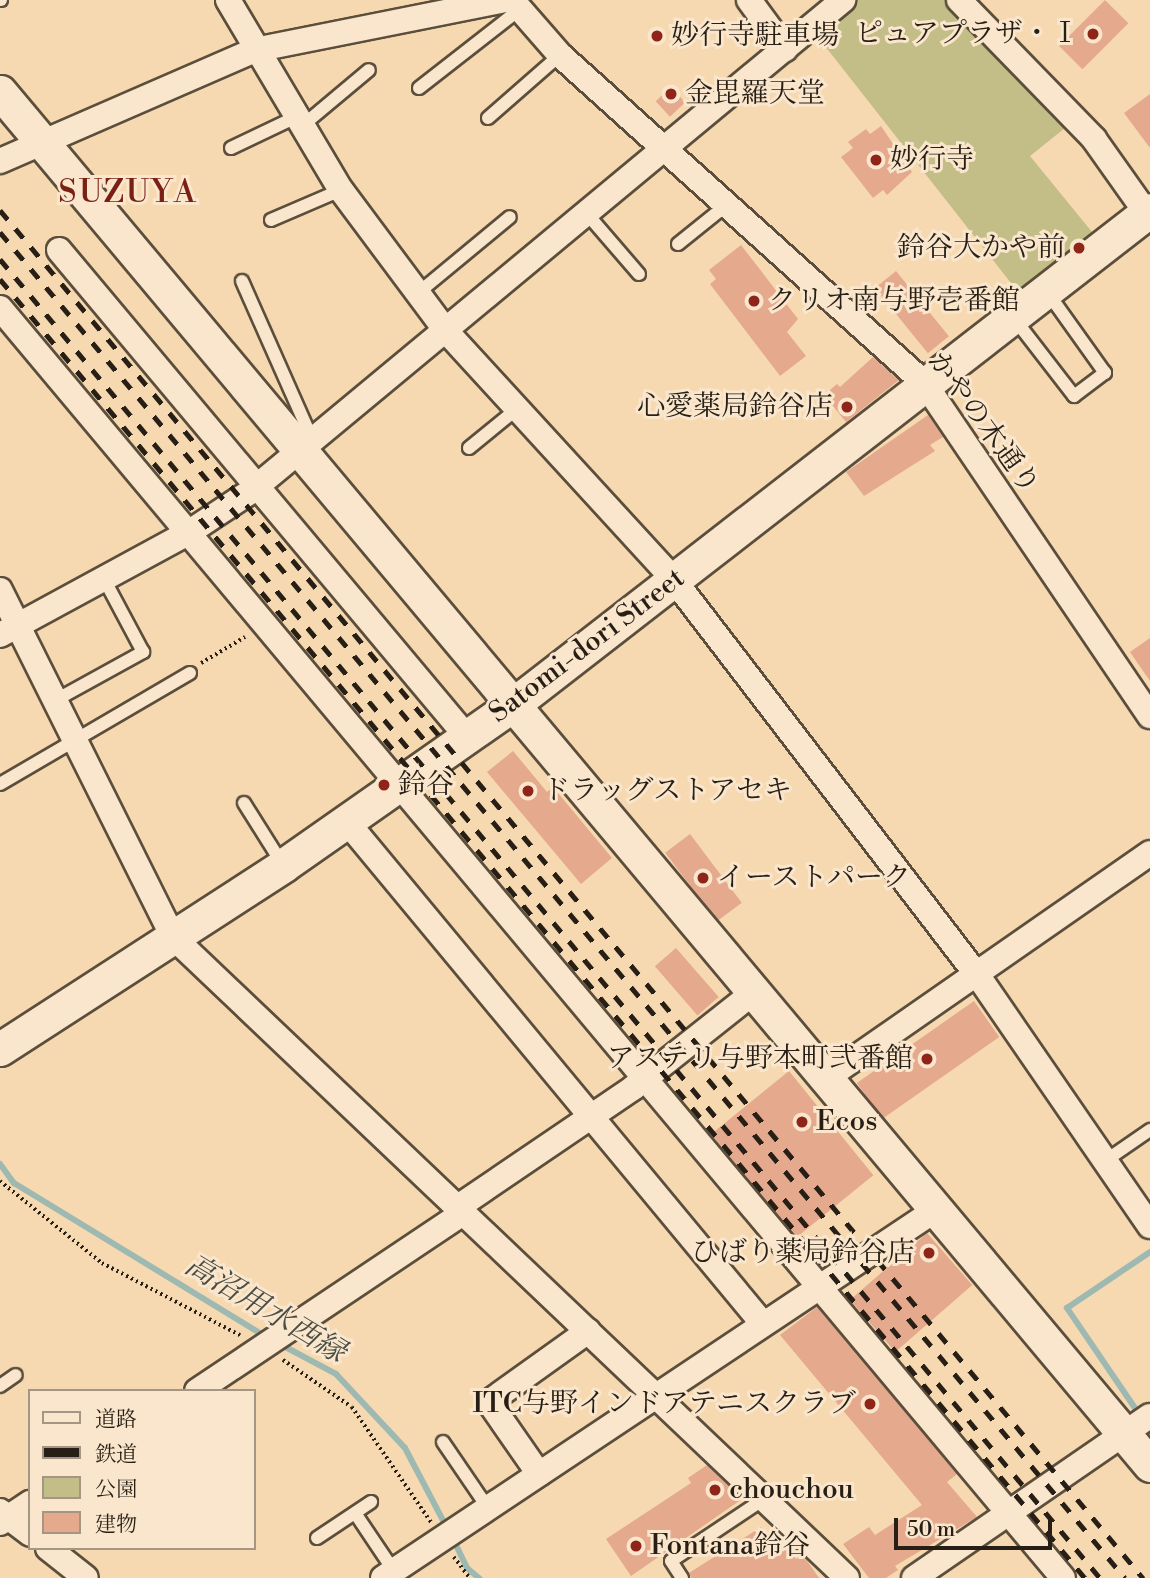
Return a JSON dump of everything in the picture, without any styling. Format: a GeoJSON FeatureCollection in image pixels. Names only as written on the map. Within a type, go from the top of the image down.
{"type":"FeatureCollection","features":[{"type":"Feature","properties":{"kind":"street"},"geometry":{"type":"LineString","coordinates":[[228,0],[255,50],[341,190],[446,331],[674,580],[975,973],[1150,1226]]}},
{"type":"Feature","properties":{"kind":"street"},"geometry":{"type":"LineString","coordinates":[[749,0],[785,49]]}},
{"type":"Feature","properties":{"kind":"street"},"geometry":{"type":"LineString","coordinates":[[8,630],[188,533],[256,487],[668,150],[843,0]]}},
{"type":"Feature","properties":{"kind":"street"},"geometry":{"type":"LineString","coordinates":[[959,0],[1094,139],[1149,214]]}},
{"type":"Feature","properties":{"kind":"street"},"geometry":{"type":"LineString","coordinates":[[0,161],[255,50],[513,3]]}},
{"type":"Feature","properties":{"kind":"street","name":"かやの木通り"},"geometry":{"type":"LineString","coordinates":[[513,3],[560,55],[729,203],[925,384],[1150,716]]}},
{"type":"Feature","properties":{"kind":"street"},"geometry":{"type":"LineString","coordinates":[[0,92],[306,447],[510,707],[825,1079],[937,1209],[1137,1425],[1150,1465]]}},
{"type":"Feature","properties":{"kind":"street","name":"Satomi-dori Street"},"geometry":{"type":"LineString","coordinates":[[0,1049],[284,865],[510,707],[1046,289],[1149,214]]}},
{"type":"Feature","properties":{"kind":"street"},"geometry":{"type":"LineString","coordinates":[[59,250],[467,737]]}},
{"type":"Feature","properties":{"kind":"street"},"geometry":{"type":"LineString","coordinates":[[0,307],[1063,1578]]}},
{"type":"Feature","properties":{"kind":"street"},"geometry":{"type":"LineString","coordinates":[[0,590],[8,630],[54,701],[173,937],[847,1578]]}},
{"type":"Feature","properties":{"kind":"street"},"geometry":{"type":"LineString","coordinates":[[347,822],[764,1324]]}},
{"type":"Feature","properties":{"kind":"street"},"geometry":{"type":"LineString","coordinates":[[825,1079],[1150,853]]}},
{"type":"Feature","properties":{"kind":"street"},"geometry":{"type":"LineString","coordinates":[[200,1389],[460,1210],[590,1114],[645,1079],[754,992]]}},
{"type":"Feature","properties":{"kind":"street"},"geometry":{"type":"LineString","coordinates":[[389,1574],[937,1209]]}},
{"type":"Feature","properties":{"kind":"street"},"geometry":{"type":"LineString","coordinates":[[539,1474],[489,1402],[588,1331]]}},
{"type":"Feature","properties":{"kind":"street"},"geometry":{"type":"LineString","coordinates":[[915,1578],[1137,1425]]}},
{"type":"Feature","properties":{"kind":"street"},"geometry":{"type":"LineString","coordinates":[[3,1517],[28,1504]]}},
{"type":"Feature","properties":{"kind":"street"},"geometry":{"type":"LineString","coordinates":[[3,1517],[28,1533]]}},
{"type":"Feature","properties":{"kind":"street"},"geometry":{"type":"LineString","coordinates":[[51,1550],[86,1578]]}},
{"type":"Feature","properties":{"kind":"lane"},"geometry":{"type":"LineString","coordinates":[[419,88],[513,3]]}},
{"type":"Feature","properties":{"kind":"lane"},"geometry":{"type":"LineString","coordinates":[[488,118],[560,55]]}},
{"type":"Feature","properties":{"kind":"lane"},"geometry":{"type":"LineString","coordinates":[[231,148],[299,122],[369,70]]}},
{"type":"Feature","properties":{"kind":"lane"},"geometry":{"type":"LineString","coordinates":[[271,220],[341,190]]}},
{"type":"Feature","properties":{"kind":"lane"},"geometry":{"type":"LineString","coordinates":[[678,244],[729,203]]}},
{"type":"Feature","properties":{"kind":"lane"},"geometry":{"type":"LineString","coordinates":[[588,215],[639,274]]}},
{"type":"Feature","properties":{"kind":"lane"},"geometry":{"type":"LineString","coordinates":[[418,293],[510,216]]}},
{"type":"Feature","properties":{"kind":"lane"},"geometry":{"type":"LineString","coordinates":[[242,281],[306,447]]}},
{"type":"Feature","properties":{"kind":"lane"},"geometry":{"type":"LineString","coordinates":[[1012,316],[1074,396],[1105,373],[1046,289]]}},
{"type":"Feature","properties":{"kind":"lane"},"geometry":{"type":"LineString","coordinates":[[468,448],[518,408]]}},
{"type":"Feature","properties":{"kind":"lane"},"geometry":{"type":"LineString","coordinates":[[54,701],[143,652],[104,579]]}},
{"type":"Feature","properties":{"kind":"lane"},"geometry":{"type":"LineString","coordinates":[[0,784],[75,743],[190,673]]}},
{"type":"Feature","properties":{"kind":"lane"},"geometry":{"type":"LineString","coordinates":[[244,803],[284,865]]}},
{"type":"Feature","properties":{"kind":"lane"},"geometry":{"type":"LineString","coordinates":[[1105,1161],[1150,1130]]}},
{"type":"Feature","properties":{"kind":"lane"},"geometry":{"type":"LineString","coordinates":[[0,1386],[16,1375]]}},
{"type":"Feature","properties":{"kind":"lane"},"geometry":{"type":"LineString","coordinates":[[443,1442],[488,1508]]}},
{"type":"Feature","properties":{"kind":"lane"},"geometry":{"type":"LineString","coordinates":[[682,1578],[671,1561],[764,1499]]}},
{"type":"Feature","properties":{"kind":"lane"},"geometry":{"type":"LineString","coordinates":[[317,1538],[371,1502]]}},
{"type":"Feature","properties":{"kind":"lane"},"geometry":{"type":"LineString","coordinates":[[355,1513],[389,1574]]}},
{"type":"Feature","properties":{"kind":"path"},"geometry":{"type":"LineString","coordinates":[[190,673],[265,625]]}},
{"type":"Feature","properties":{"kind":"green space"},"geometry":{"type":"Polygon","coordinates":[[[850,0],[953,0],[1070,124],[1030,156],[1092,232],[1018,292],[814,32],[850,0]]]}},
{"type":"Feature","properties":{"kind":"building","name":"ピュアプラザ・Ⅰ"},"geometry":{"type":"Polygon","coordinates":[[[1105,0],[1128,23],[1082,69],[1059,46],[1105,0]]]}},
{"type":"Feature","properties":{"kind":"building","name":"金毘羅天堂"},"geometry":{"type":"Polygon","coordinates":[[[671,87],[685,102],[670,117],[656,101],[671,87]]]}},
{"type":"Feature","properties":{"kind":"building"},"geometry":{"type":"Polygon","coordinates":[[[1150,94],[1150,148],[1124,113],[1150,94]]]}},
{"type":"Feature","properties":{"kind":"building","name":"妙行寺"},"geometry":{"type":"Polygon","coordinates":[[[881,126],[912,172],[887,195],[883,190],[873,198],[841,157],[853,148],[848,142],[866,129],[870,134],[881,126]]]}},
{"type":"Feature","properties":{"kind":"building","name":"クリオ南与野壱番館"},"geometry":{"type":"Polygon","coordinates":[[[741,245],[798,319],[787,332],[806,356],[780,376],[710,284],[716,279],[709,270],[741,245]]]}},
{"type":"Feature","properties":{"kind":"building"},"geometry":{"type":"Polygon","coordinates":[[[896,271],[949,336],[928,353],[875,288],[896,271]]]}},
{"type":"Feature","properties":{"kind":"building"},"geometry":{"type":"Polygon","coordinates":[[[873,357],[899,380],[846,422],[824,395],[837,384],[840,387],[873,357]]]}},
{"type":"Feature","properties":{"kind":"building"},"geometry":{"type":"Polygon","coordinates":[[[928,415],[943,437],[930,445],[935,451],[864,496],[846,472],[928,415]]]}},
{"type":"Feature","properties":{"kind":"building"},"geometry":{"type":"Polygon","coordinates":[[[1150,638],[1150,681],[1130,652],[1150,638]]]}},
{"type":"Feature","properties":{"kind":"building"},"geometry":{"type":"Polygon","coordinates":[[[513,751],[547,792],[553,787],[612,858],[581,884],[487,772],[513,751]]]}},
{"type":"Feature","properties":{"kind":"building","name":"イーストパーク"},"geometry":{"type":"Polygon","coordinates":[[[690,834],[742,903],[717,921],[665,853],[690,834]]]}},
{"type":"Feature","properties":{"kind":"building"},"geometry":{"type":"Polygon","coordinates":[[[676,948],[719,997],[698,1015],[655,966],[676,948]]]}},
{"type":"Feature","properties":{"kind":"building","name":"アステリ与野本町弐番館"},"geometry":{"type":"Polygon","coordinates":[[[974,1001],[999,1037],[882,1119],[857,1083],[974,1001]]]}},
{"type":"Feature","properties":{"kind":"building"},"geometry":{"type":"Polygon","coordinates":[[[789,1071],[873,1175],[796,1238],[711,1134],[789,1071]]]}},
{"type":"Feature","properties":{"kind":"building"},"geometry":{"type":"Polygon","coordinates":[[[927,1233],[972,1285],[895,1352],[850,1300],[927,1233]]]}},
{"type":"Feature","properties":{"kind":"building"},"geometry":{"type":"Polygon","coordinates":[[[817,1307],[957,1474],[947,1482],[977,1517],[895,1566],[898,1570],[886,1578],[869,1578],[843,1544],[869,1527],[875,1535],[922,1505],[780,1335],[817,1307]]]}},
{"type":"Feature","properties":{"kind":"building"},"geometry":{"type":"Polygon","coordinates":[[[707,1465],[742,1499],[631,1576],[606,1539],[691,1483],[688,1478],[707,1465]]]}},
{"type":"Feature","properties":{"kind":"building"},"geometry":{"type":"Polygon","coordinates":[[[761,1527],[776,1550],[786,1544],[796,1559],[801,1555],[819,1578],[691,1578],[689,1573],[761,1527]]]}},
{"type":"Feature","properties":{"kind":"waterway","name":"高沼用水西縁"},"geometry":{"type":"LineString","coordinates":[[0,1164],[14,1183],[266,1337]]}},
{"type":"Feature","properties":{"kind":"waterway"},"geometry":{"type":"LineString","coordinates":[[1137,1411],[1067,1308],[1150,1252]]}},
{"type":"Feature","properties":{"kind":"waterway","name":"高沼用水西縁"},"geometry":{"type":"LineString","coordinates":[[278,1343],[336,1374],[405,1448],[448,1530]]}},
{"type":"Feature","properties":{"kind":"waterway","name":"高沼用水西縁"},"geometry":{"type":"LineString","coordinates":[[453,1539],[467,1568],[479,1578]]}},
{"type":"Feature","properties":{"kind":"railway"},"geometry":{"type":"LineString","coordinates":[[0,210],[1143,1578]]}},
{"type":"Feature","properties":{"kind":"railway"},"geometry":{"type":"LineString","coordinates":[[0,232],[1125,1578]]}},
{"type":"Feature","properties":{"kind":"railway"},"geometry":{"type":"LineString","coordinates":[[0,259],[1100,1578]]}},
{"type":"Feature","properties":{"kind":"railway"},"geometry":{"type":"LineString","coordinates":[[0,279],[1085,1578]]}},
{"type":"Feature","properties":{"kind":"place","name":"ピュアプラザ・Ⅰ"},"geometry":{"type":"Point","coordinates":[1093,34]}},
{"type":"Feature","properties":{"kind":"place","name":"妙行寺駐車場"},"geometry":{"type":"Point","coordinates":[657,36]}},
{"type":"Feature","properties":{"kind":"place","name":"金毘羅天堂"},"geometry":{"type":"Point","coordinates":[671,94]}},
{"type":"Feature","properties":{"kind":"place","name":"妙行寺"},"geometry":{"type":"Point","coordinates":[876,160]}},
{"type":"Feature","properties":{"kind":"place","name":"鈴谷大かや前"},"geometry":{"type":"Point","coordinates":[1079,248]}},
{"type":"Feature","properties":{"kind":"place","name":"クリオ南与野壱番館"},"geometry":{"type":"Point","coordinates":[754,301]}},
{"type":"Feature","properties":{"kind":"place","name":"心愛薬局鈴谷店"},"geometry":{"type":"Point","coordinates":[847,407]}},
{"type":"Feature","properties":{"kind":"place","name":"鈴谷"},"geometry":{"type":"Point","coordinates":[384,785]}},
{"type":"Feature","properties":{"kind":"place","name":"ドラッグストアセキ"},"geometry":{"type":"Point","coordinates":[528,791]}},
{"type":"Feature","properties":{"kind":"place","name":"イーストパーク"},"geometry":{"type":"Point","coordinates":[703,878]}},
{"type":"Feature","properties":{"kind":"place","name":"アステリ与野本町弐番館"},"geometry":{"type":"Point","coordinates":[927,1059]}},
{"type":"Feature","properties":{"kind":"place","name":"Ecos"},"geometry":{"type":"Point","coordinates":[802,1122]}},
{"type":"Feature","properties":{"kind":"place","name":"ひばり薬局鈴谷店"},"geometry":{"type":"Point","coordinates":[929,1253]}},
{"type":"Feature","properties":{"kind":"place","name":"ITC与野インドアテニスクラブ"},"geometry":{"type":"Point","coordinates":[870,1404]}},
{"type":"Feature","properties":{"kind":"place","name":"chouchou"},"geometry":{"type":"Point","coordinates":[715,1490]}},
{"type":"Feature","properties":{"kind":"place","name":"Fontana鈴谷"},"geometry":{"type":"Point","coordinates":[636,1546]}},
{"type":"Feature","properties":{"kind":"district","name":"SUZUYA"},"geometry":{"type":"Point","coordinates":[128,192]}}]}
